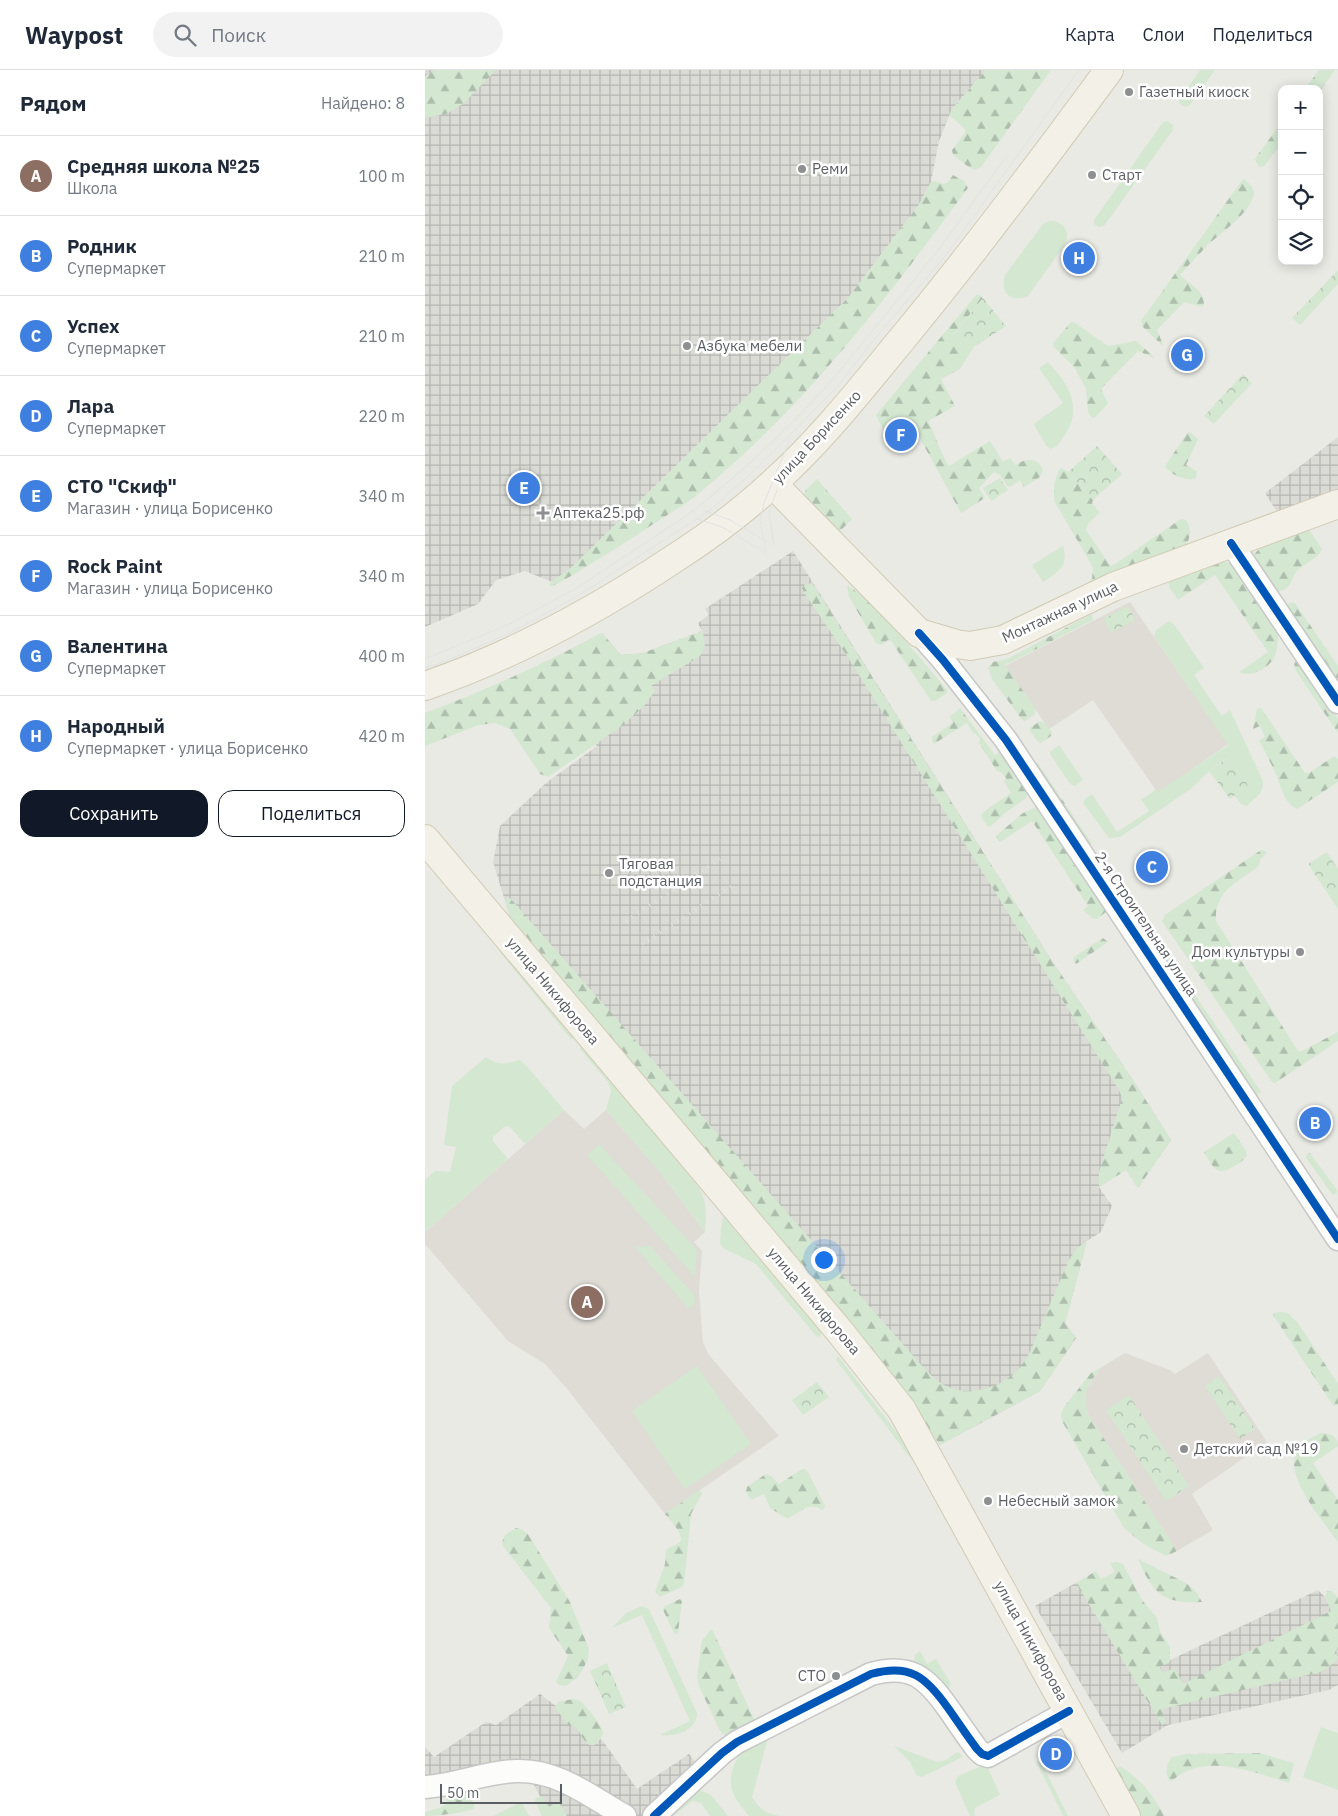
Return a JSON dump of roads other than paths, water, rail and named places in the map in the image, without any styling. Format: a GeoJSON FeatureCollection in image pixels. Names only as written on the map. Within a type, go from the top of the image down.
{"type":"FeatureCollection","features":[{"type":"Feature","properties":{"kind":"main road","name":"улица Борисенко"},"geometry":{"type":"LineString","coordinates":[[425,686],[449,678],[516,649],[595,609],[712,534],[773,484],[851,402],[959,270],[1109,70]]}},
{"type":"Feature","properties":{"kind":"main road","name":"Монтажная улица"},"geometry":{"type":"LineString","coordinates":[[773,484],[919,633],[956,644],[970,646],[1003,640],[1113,587],[1338,504]]}},
{"type":"Feature","properties":{"kind":"main road","name":"улица Никифорова"},"geometry":{"type":"LineString","coordinates":[[425,839],[841,1333],[903,1410],[1126,1816]]}},
{"type":"Feature","properties":{"kind":"street"},"geometry":{"type":"LineString","coordinates":[[1231,543],[1338,702]]}},
{"type":"Feature","properties":{"kind":"street","name":"2-я Строительная улица"},"geometry":{"type":"LineString","coordinates":[[919,633],[943,660],[1006,740],[1338,1239]]}},
{"type":"Feature","properties":{"kind":"street"},"geometry":{"type":"LineString","coordinates":[[654,1816],[722,1753],[737,1742],[871,1674],[882,1671],[896,1669],[908,1671],[923,1678],[941,1698],[977,1749],[982,1754],[988,1756],[1069,1711]]}},
{"type":"Feature","properties":{"kind":"street"},"geometry":{"type":"LineString","coordinates":[[425,1787],[517,1771],[544,1773],[559,1778],[625,1816]]}},
{"type":"Feature","properties":{"kind":"tram line"},"geometry":{"type":"LineString","coordinates":[[425,668],[510,633],[581,594],[709,511],[754,471],[838,386],[872,342],[943,259],[1079,70]]}},
{"type":"Feature","properties":{"kind":"tram line"},"geometry":{"type":"LineString","coordinates":[[425,659],[507,625],[577,588],[696,509],[749,464],[799,416],[833,379],[936,253],[1006,157]]}},
{"type":"Feature","properties":{"kind":"tram line"},"geometry":{"type":"LineString","coordinates":[[766,553],[760,520],[764,503],[790,439]]}},
{"type":"Feature","properties":{"kind":"tram line"},"geometry":{"type":"LineString","coordinates":[[774,546],[769,512],[777,490]]}},
{"type":"Feature","properties":{"kind":"tram line"},"geometry":{"type":"LineString","coordinates":[[703,510],[730,520],[767,542]]}},
{"type":"Feature","properties":{"kind":"tram line"},"geometry":{"type":"LineString","coordinates":[[697,519],[722,527],[766,553]]}},
{"type":"Feature","properties":{"kind":"railway"},"geometry":{"type":"LineString","coordinates":[[626,921],[720,859]]}},
{"type":"Feature","properties":{"kind":"railway"},"geometry":{"type":"LineString","coordinates":[[642,944],[735,884]]}},
{"type":"Feature","properties":{"kind":"place","name":"Газетный киоск"},"geometry":{"type":"Point","coordinates":[1129,92]}},
{"type":"Feature","properties":{"kind":"place","name":"Реми"},"geometry":{"type":"Point","coordinates":[802,169]}},
{"type":"Feature","properties":{"kind":"place","name":"Старт"},"geometry":{"type":"Point","coordinates":[1092,175]}},
{"type":"Feature","properties":{"kind":"place","name":"Народный"},"geometry":{"type":"Point","coordinates":[1079,258]}},
{"type":"Feature","properties":{"kind":"place","name":"Азбука мебели"},"geometry":{"type":"Point","coordinates":[687,346]}},
{"type":"Feature","properties":{"kind":"place","name":"Валентина"},"geometry":{"type":"Point","coordinates":[1187,355]}},
{"type":"Feature","properties":{"kind":"place","name":"Rock Paint"},"geometry":{"type":"Point","coordinates":[901,435]}},
{"type":"Feature","properties":{"kind":"place","name":"СТО \"Скиф\""},"geometry":{"type":"Point","coordinates":[524,488]}},
{"type":"Feature","properties":{"kind":"place","name":"Аптека25.рф"},"geometry":{"type":"Point","coordinates":[543,513]}},
{"type":"Feature","properties":{"kind":"place","name":"Успех"},"geometry":{"type":"Point","coordinates":[1152,867]}},
{"type":"Feature","properties":{"kind":"place","name":"Тяговая подстанция"},"geometry":{"type":"Point","coordinates":[609,873]}},
{"type":"Feature","properties":{"kind":"place","name":"Дом культуры"},"geometry":{"type":"Point","coordinates":[1300,952]}},
{"type":"Feature","properties":{"kind":"place","name":"Родник"},"geometry":{"type":"Point","coordinates":[1315,1123]}},
{"type":"Feature","properties":{"kind":"place","name":"Средняя школа №25"},"geometry":{"type":"Point","coordinates":[587,1302]}},
{"type":"Feature","properties":{"kind":"place","name":"Детский сад №19"},"geometry":{"type":"Point","coordinates":[1184,1449]}},
{"type":"Feature","properties":{"kind":"place","name":"Небесный замок"},"geometry":{"type":"Point","coordinates":[988,1501]}},
{"type":"Feature","properties":{"kind":"place","name":"СТО"},"geometry":{"type":"Point","coordinates":[836,1676]}},
{"type":"Feature","properties":{"kind":"place","name":"Лара"},"geometry":{"type":"Point","coordinates":[1056,1754]}}]}
